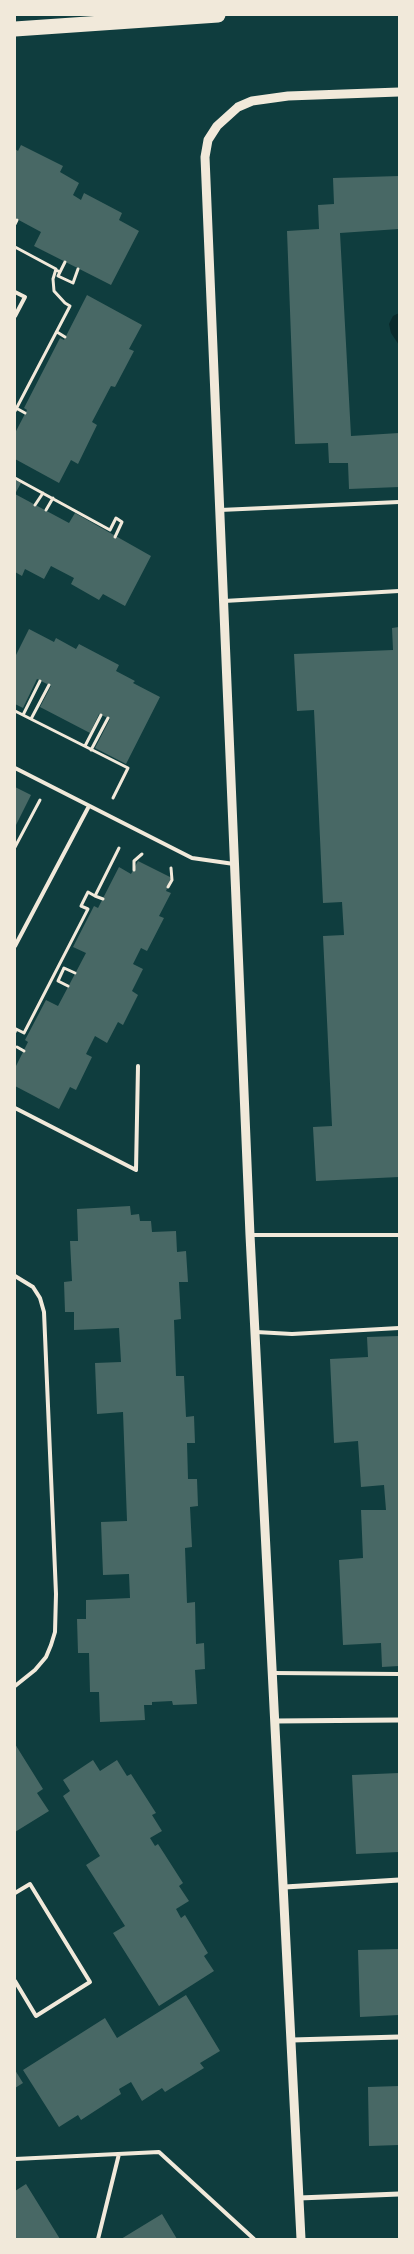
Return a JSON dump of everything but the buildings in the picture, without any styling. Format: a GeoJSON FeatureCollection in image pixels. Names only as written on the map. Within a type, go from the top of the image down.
{"type":"FeatureCollection","features":[{"type":"Feature","properties":{"kind":"highway"},"geometry":{"type":"LineString","coordinates":[[15,29],[218,15]]}},
{"type":"Feature","properties":{"kind":"street"},"geometry":{"type":"LineString","coordinates":[[301,2239],[274,1674],[250,1235],[205,157],[208,140],[227,115],[252,101],[270,98],[399,92]]}},
{"type":"Feature","properties":{"kind":"street"},"geometry":{"type":"LineString","coordinates":[[276,1721],[399,1720]]}},
{"type":"Feature","properties":{"kind":"street"},"geometry":{"type":"LineString","coordinates":[[284,1888],[399,1880]]}},
{"type":"Feature","properties":{"kind":"street"},"geometry":{"type":"LineString","coordinates":[[292,2040],[399,2036]]}},
{"type":"Feature","properties":{"kind":"street"},"geometry":{"type":"LineString","coordinates":[[299,2198],[399,2194]]}},
{"type":"Feature","properties":{"kind":"lane"},"geometry":{"type":"LineString","coordinates":[[15,292],[25,297],[15,316]]}},
{"type":"Feature","properties":{"kind":"lane"},"geometry":{"type":"LineString","coordinates":[[220,510],[399,502]]}},
{"type":"Feature","properties":{"kind":"lane"},"geometry":{"type":"LineString","coordinates":[[224,600],[399,592]]}},
{"type":"Feature","properties":{"kind":"lane"},"geometry":{"type":"LineString","coordinates":[[15,768],[192,858],[234,864]]}},
{"type":"Feature","properties":{"kind":"lane"},"geometry":{"type":"LineString","coordinates":[[15,946],[89,806]]}},
{"type":"Feature","properties":{"kind":"lane"},"geometry":{"type":"LineString","coordinates":[[15,1108],[136,1170],[138,1066]]}},
{"type":"Feature","properties":{"kind":"lane"},"geometry":{"type":"LineString","coordinates":[[250,1235],[399,1235]]}},
{"type":"Feature","properties":{"kind":"lane"},"geometry":{"type":"LineString","coordinates":[[15,1276],[32,1287],[40,1298],[44,1312],[56,1594],[55,1632],[52,1645],[46,1657],[35,1670],[15,1686]]}},
{"type":"Feature","properties":{"kind":"lane"},"geometry":{"type":"LineString","coordinates":[[256,1332],[292,1334],[399,1328]]}},
{"type":"Feature","properties":{"kind":"lane"},"geometry":{"type":"LineString","coordinates":[[274,1674],[399,1674]]}},
{"type":"Feature","properties":{"kind":"lane"},"geometry":{"type":"LineString","coordinates":[[15,1893],[30,1884],[90,1982],[36,2016],[15,1981]]}},
{"type":"Feature","properties":{"kind":"lane"},"geometry":{"type":"LineString","coordinates":[[15,2159],[159,2152],[254,2239]]}},
{"type":"Feature","properties":{"kind":"lane"},"geometry":{"type":"LineString","coordinates":[[98,2239],[119,2154]]}},
{"type":"Feature","properties":{"kind":"path"},"geometry":{"type":"LineString","coordinates":[[15,224],[17,220]]}},
{"type":"Feature","properties":{"kind":"path"},"geometry":{"type":"LineString","coordinates":[[15,248],[60,272]]}},
{"type":"Feature","properties":{"kind":"path"},"geometry":{"type":"LineString","coordinates":[[65,262],[58,276],[72,283],[78,269]]}},
{"type":"Feature","properties":{"kind":"path"},"geometry":{"type":"LineString","coordinates":[[25,413],[16,410],[70,306],[60,299],[53,288],[52,279],[56,270]]}},
{"type":"Feature","properties":{"kind":"path"},"geometry":{"type":"LineString","coordinates":[[57,332],[65,337]]}},
{"type":"Feature","properties":{"kind":"path"},"geometry":{"type":"LineString","coordinates":[[15,478],[110,530],[116,518],[122,522],[115,537]]}},
{"type":"Feature","properties":{"kind":"path"},"geometry":{"type":"LineString","coordinates":[[35,505],[42,493]]}},
{"type":"Feature","properties":{"kind":"path"},"geometry":{"type":"LineString","coordinates":[[46,510],[53,498]]}},
{"type":"Feature","properties":{"kind":"path"},"geometry":{"type":"LineString","coordinates":[[22,715],[40,681]]}},
{"type":"Feature","properties":{"kind":"path"},"geometry":{"type":"LineString","coordinates":[[32,719],[49,685]]}},
{"type":"Feature","properties":{"kind":"path"},"geometry":{"type":"LineString","coordinates":[[15,711],[128,768],[114,796]]}},
{"type":"Feature","properties":{"kind":"path"},"geometry":{"type":"LineString","coordinates":[[85,746],[102,715]]}},
{"type":"Feature","properties":{"kind":"path"},"geometry":{"type":"LineString","coordinates":[[92,750],[108,718]]}},
{"type":"Feature","properties":{"kind":"path"},"geometry":{"type":"LineString","coordinates":[[15,847],[40,799]]}},
{"type":"Feature","properties":{"kind":"path"},"geometry":{"type":"LineString","coordinates":[[95,896],[119,848]]}},
{"type":"Feature","properties":{"kind":"path"},"geometry":{"type":"LineString","coordinates":[[134,870],[134,861],[139,855],[145,854]]}},
{"type":"Feature","properties":{"kind":"path"},"geometry":{"type":"LineString","coordinates":[[15,1032],[16,1029],[26,1034],[56,971],[90,910],[81,906],[88,892],[102,899]]}},
{"type":"Feature","properties":{"kind":"path"},"geometry":{"type":"LineString","coordinates":[[68,986],[58,981],[64,968],[75,973]]}},
{"type":"Feature","properties":{"kind":"path"},"geometry":{"type":"LineString","coordinates":[[56,971],[62,974]]}},
{"type":"Feature","properties":{"kind":"path"},"geometry":{"type":"LineString","coordinates":[[16,1048],[24,1051]]}},
{"type":"Feature","properties":{"kind":"water"},"geometry":{"type":"Polygon","coordinates":[[[399,313],[399,345],[391,333],[389,324],[393,316],[399,313]]]}}]}
